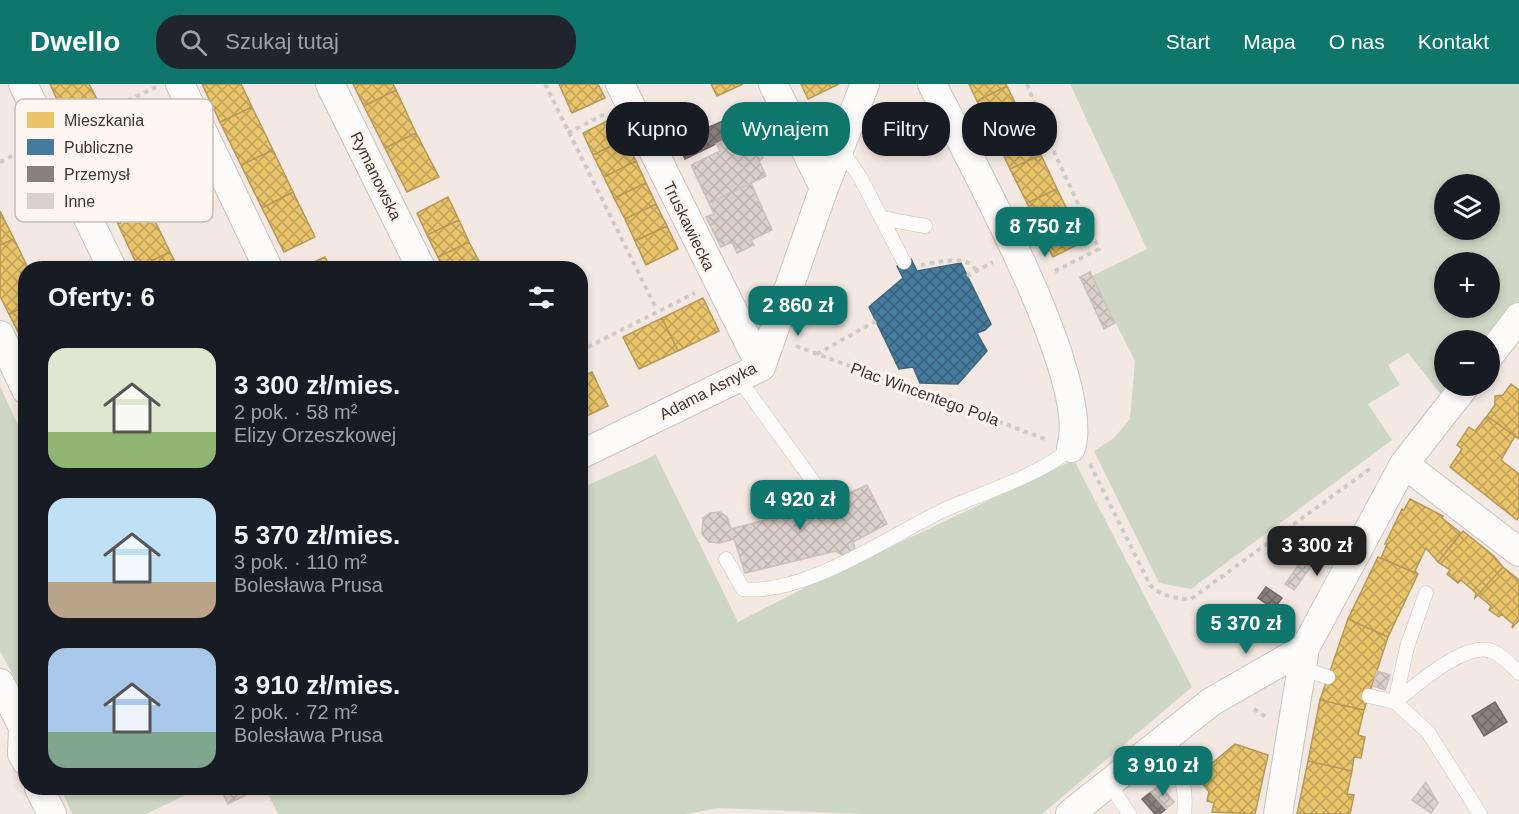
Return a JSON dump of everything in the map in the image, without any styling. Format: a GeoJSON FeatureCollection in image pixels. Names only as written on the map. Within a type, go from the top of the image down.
{"type":"FeatureCollection","features":[{"type":"Feature","properties":{"kind":"street"},"geometry":{"type":"LineString","coordinates":[[23,84],[30,99]]}},
{"type":"Feature","properties":{"kind":"street"},"geometry":{"type":"LineString","coordinates":[[180,84],[187,99]]}},
{"type":"Feature","properties":{"kind":"street","name":"Rymanowska"},"geometry":{"type":"LineString","coordinates":[[330,84],[418,261]]}},
{"type":"Feature","properties":{"kind":"street"},"geometry":{"type":"LineString","coordinates":[[773,84],[824,188]]}},
{"type":"Feature","properties":{"kind":"street","name":"Adama Asnyka"},"geometry":{"type":"LineString","coordinates":[[850,122],[865,84]]}},
{"type":"Feature","properties":{"kind":"street"},"geometry":{"type":"LineString","coordinates":[[932,84],[1031,283],[1067,388],[1080,455]]}},
{"type":"Feature","properties":{"kind":"street","name":"Truskawiecka"},"geometry":{"type":"LineString","coordinates":[[624,93],[717,283],[750,372]]}},
{"type":"Feature","properties":{"kind":"street"},"geometry":{"type":"LineString","coordinates":[[213,153],[265,261]]}},
{"type":"Feature","properties":{"kind":"street","name":"Adama Asnyka"},"geometry":{"type":"LineString","coordinates":[[588,451],[750,372],[773,338],[837,156]]}},
{"type":"Feature","properties":{"kind":"street"},"geometry":{"type":"LineString","coordinates":[[90,222],[109,261]]}},
{"type":"Feature","properties":{"kind":"street"},"geometry":{"type":"LineString","coordinates":[[1500,342],[1519,317]]}},
{"type":"Feature","properties":{"kind":"street"},"geometry":{"type":"LineString","coordinates":[[0,335],[18,373]]}},
{"type":"Feature","properties":{"kind":"street"},"geometry":{"type":"LineString","coordinates":[[1278,814],[1312,665],[1392,463],[1456,396]]}},
{"type":"Feature","properties":{"kind":"street"},"geometry":{"type":"LineString","coordinates":[[1392,463],[1519,552]]}},
{"type":"Feature","properties":{"kind":"street"},"geometry":{"type":"LineString","coordinates":[[1070,814],[1210,702],[1312,665]]}},
{"type":"Feature","properties":{"kind":"street"},"geometry":{"type":"LineString","coordinates":[[0,683],[18,716]]}},
{"type":"Feature","properties":{"kind":"street"},"geometry":{"type":"LineString","coordinates":[[42,795],[52,814]]}},
{"type":"Feature","properties":{"kind":"lane"},"geometry":{"type":"LineString","coordinates":[[846,156],[860,177],[881,218],[909,264]]}},
{"type":"Feature","properties":{"kind":"lane"},"geometry":{"type":"LineString","coordinates":[[881,218],[925,226]]}},
{"type":"Feature","properties":{"kind":"lane"},"geometry":{"type":"LineString","coordinates":[[750,372],[818,488]]}},
{"type":"Feature","properties":{"kind":"lane"},"geometry":{"type":"LineString","coordinates":[[726,559],[743,590],[761,591],[861,556],[942,511],[1064,455],[1080,455]]}},
{"type":"Feature","properties":{"kind":"lane"},"geometry":{"type":"LineString","coordinates":[[1395,702],[1407,647],[1426,593]]}},
{"type":"Feature","properties":{"kind":"lane"},"geometry":{"type":"LineString","coordinates":[[1395,702],[1452,660],[1472,650],[1493,651],[1519,673]]}},
{"type":"Feature","properties":{"kind":"lane"},"geometry":{"type":"LineString","coordinates":[[1369,696],[1395,702],[1428,732],[1480,814]]}},
{"type":"Feature","properties":{"kind":"lane"},"geometry":{"type":"LineString","coordinates":[[1161,741],[1177,769],[1186,792],[1184,814]]}},
{"type":"Feature","properties":{"kind":"lane"},"geometry":{"type":"LineString","coordinates":[[1109,783],[1129,814]]}},
{"type":"Feature","properties":{"kind":"path"},"geometry":{"type":"LineString","coordinates":[[132,99],[164,84]]}},
{"type":"Feature","properties":{"kind":"path"},"geometry":{"type":"LineString","coordinates":[[545,84],[657,310]]}},
{"type":"Feature","properties":{"kind":"path"},"geometry":{"type":"LineString","coordinates":[[1027,84],[1056,156],[1099,249],[1031,283]]}},
{"type":"Feature","properties":{"kind":"path"},"geometry":{"type":"LineString","coordinates":[[568,133],[624,93]]}},
{"type":"Feature","properties":{"kind":"path"},"geometry":{"type":"LineString","coordinates":[[0,162],[15,155]]}},
{"type":"Feature","properties":{"kind":"path"},"geometry":{"type":"LineString","coordinates":[[909,264],[962,260],[974,266],[976,270]]}},
{"type":"Feature","properties":{"kind":"path"},"geometry":{"type":"LineString","coordinates":[[967,276],[989,264]]}},
{"type":"Feature","properties":{"kind":"path"},"geometry":{"type":"LineString","coordinates":[[588,347],[657,310],[717,283]]}},
{"type":"Feature","properties":{"kind":"path"},"geometry":{"type":"LineString","coordinates":[[817,354],[876,321]]}},
{"type":"Feature","properties":{"kind":"path","name":"Plac Wincentego Pola"},"geometry":{"type":"LineString","coordinates":[[773,338],[1042,438]]}},
{"type":"Feature","properties":{"kind":"path"},"geometry":{"type":"LineString","coordinates":[[1080,455],[1150,585],[1158,593],[1166,596],[1191,599],[1392,463]]}},
{"type":"Feature","properties":{"kind":"green space"},"geometry":{"type":"Polygon","coordinates":[[[1070,84],[1519,84],[1519,310],[1500,330],[1434,330],[1434,386],[1408,353],[1388,365],[1400,385],[1368,404],[1392,440],[1191,589],[1159,583],[1094,451],[1114,438],[1130,419],[1135,361],[1092,276],[1147,249],[1070,84]]]}},
{"type":"Feature","properties":{"kind":"green space"},"geometry":{"type":"Polygon","coordinates":[[[0,386],[18,426],[18,684],[0,651],[0,386]]]}},
{"type":"Feature","properties":{"kind":"green space"},"geometry":{"type":"Polygon","coordinates":[[[656,455],[738,622],[808,586],[1074,460],[1192,687],[1042,814],[862,814],[719,808],[686,814],[278,814],[268,795],[588,795],[588,485],[656,455]]]}},
{"type":"Feature","properties":{"kind":"green space"},"geometry":{"type":"Polygon","coordinates":[[[64,795],[185,795],[146,814],[72,814],[64,795]]]}},
{"type":"Feature","properties":{"kind":"building: Mieszkania"},"geometry":{"type":"Polygon","coordinates":[[[50,84],[89,84],[97,99],[57,99],[50,84]]]}},
{"type":"Feature","properties":{"kind":"building: Mieszkania"},"geometry":{"type":"Polygon","coordinates":[[[202,84],[241,84],[252,107],[220,122],[213,107],[213,99],[209,99],[202,84]]]}},
{"type":"Feature","properties":{"kind":"building: Mieszkania"},"geometry":{"type":"Polygon","coordinates":[[[353,84],[393,84],[396,90],[364,106],[353,84]]]}},
{"type":"Feature","properties":{"kind":"building: Mieszkania"},"geometry":{"type":"Polygon","coordinates":[[[559,84],[598,84],[605,98],[572,113],[559,84]]]}},
{"type":"Feature","properties":{"kind":"building: Mieszkania"},"geometry":{"type":"Polygon","coordinates":[[[711,84],[743,84],[717,96],[711,84]]]}},
{"type":"Feature","properties":{"kind":"building: Mieszkania"},"geometry":{"type":"Polygon","coordinates":[[[801,84],[839,84],[808,99],[801,84]]]}},
{"type":"Feature","properties":{"kind":"building: Mieszkania"},"geometry":{"type":"Polygon","coordinates":[[[969,84],[1006,84],[1007,86],[977,101],[969,84]]]}},
{"type":"Feature","properties":{"kind":"building: Mieszkania"},"geometry":{"type":"Polygon","coordinates":[[[1007,86],[1015,102],[978,102],[1007,86]]]}},
{"type":"Feature","properties":{"kind":"building: Mieszkania"},"geometry":{"type":"Polygon","coordinates":[[[396,90],[416,133],[385,148],[364,106],[396,90]]]}},
{"type":"Feature","properties":{"kind":"building: Mieszkania"},"geometry":{"type":"Polygon","coordinates":[[[252,107],[273,150],[241,165],[220,122],[252,107]]]}},
{"type":"Feature","properties":{"kind":"building: Mieszkania"},"geometry":{"type":"Polygon","coordinates":[[[606,122],[606,148],[593,155],[583,133],[606,122]]]}},
{"type":"Feature","properties":{"kind":"building: Mieszkania"},"geometry":{"type":"Polygon","coordinates":[[[416,133],[439,177],[407,192],[385,148],[416,133]]]}},
{"type":"Feature","properties":{"kind":"building: Mieszkania"},"geometry":{"type":"Polygon","coordinates":[[[606,148],[606,156],[634,156],[636,161],[604,177],[593,155],[606,148]]]}},
{"type":"Feature","properties":{"kind":"building: Mieszkania"},"geometry":{"type":"Polygon","coordinates":[[[273,150],[293,192],[262,208],[241,165],[273,150]]]}},
{"type":"Feature","properties":{"kind":"building: Mieszkania"},"geometry":{"type":"Polygon","coordinates":[[[1004,156],[1039,156],[1010,169],[1004,156]]]}},
{"type":"Feature","properties":{"kind":"building: Mieszkania"},"geometry":{"type":"Polygon","coordinates":[[[1041,156],[1057,189],[1027,203],[1010,169],[1041,156]]]}},
{"type":"Feature","properties":{"kind":"building: Mieszkania"},"geometry":{"type":"Polygon","coordinates":[[[636,161],[646,183],[614,198],[604,177],[636,161]]]}},
{"type":"Feature","properties":{"kind":"building: Mieszkania"},"geometry":{"type":"Polygon","coordinates":[[[646,183],[656,204],[625,219],[614,198],[646,183]]]}},
{"type":"Feature","properties":{"kind":"building: Mieszkania"},"geometry":{"type":"Polygon","coordinates":[[[1057,189],[1083,242],[1053,257],[1027,203],[1057,189]]]}},
{"type":"Feature","properties":{"kind":"building: Mieszkania"},"geometry":{"type":"Polygon","coordinates":[[[293,192],[315,237],[284,252],[262,208],[293,192]]]}},
{"type":"Feature","properties":{"kind":"building: Mieszkania"},"geometry":{"type":"Polygon","coordinates":[[[448,197],[459,220],[427,235],[417,213],[448,197]]]}},
{"type":"Feature","properties":{"kind":"building: Mieszkania"},"geometry":{"type":"Polygon","coordinates":[[[656,204],[667,226],[635,241],[625,219],[656,204]]]}},
{"type":"Feature","properties":{"kind":"building: Mieszkania"},"geometry":{"type":"Polygon","coordinates":[[[0,211],[14,239],[0,245],[0,211]]]}},
{"type":"Feature","properties":{"kind":"building: Mieszkania"},"geometry":{"type":"Polygon","coordinates":[[[459,220],[469,242],[438,257],[427,235],[459,220]]]}},
{"type":"Feature","properties":{"kind":"building: Mieszkania"},"geometry":{"type":"Polygon","coordinates":[[[155,222],[170,252],[151,261],[135,261],[118,224],[155,222]]]}},
{"type":"Feature","properties":{"kind":"building: Mieszkania"},"geometry":{"type":"Polygon","coordinates":[[[667,226],[678,249],[646,265],[635,241],[667,226]]]}},
{"type":"Feature","properties":{"kind":"building: Mieszkania"},"geometry":{"type":"Polygon","coordinates":[[[14,239],[25,261],[18,261],[18,310],[9,314],[0,296],[0,245],[14,239]]]}},
{"type":"Feature","properties":{"kind":"building: Mieszkania"},"geometry":{"type":"Polygon","coordinates":[[[469,242],[479,261],[440,261],[438,257],[469,242]]]}},
{"type":"Feature","properties":{"kind":"building: Mieszkania"},"geometry":{"type":"Polygon","coordinates":[[[170,252],[174,261],[151,261],[170,252]]]}},
{"type":"Feature","properties":{"kind":"building: Mieszkania"},"geometry":{"type":"Polygon","coordinates":[[[703,298],[719,331],[678,351],[662,318],[703,298]]]}},
{"type":"Feature","properties":{"kind":"building: Mieszkania"},"geometry":{"type":"Polygon","coordinates":[[[18,310],[18,332],[9,314],[18,310]]]}},
{"type":"Feature","properties":{"kind":"building: Mieszkania"},"geometry":{"type":"Polygon","coordinates":[[[662,318],[678,351],[639,369],[623,337],[662,318]]]}},
{"type":"Feature","properties":{"kind":"building: Mieszkania"},"geometry":{"type":"Polygon","coordinates":[[[592,372],[608,406],[588,415],[588,374],[592,372]]]}},
{"type":"Feature","properties":{"kind":"building: Mieszkania"},"geometry":{"type":"Polygon","coordinates":[[[1511,384],[1519,390],[1519,439],[1487,416],[1495,405],[1495,396],[1503,395],[1511,384]]]}},
{"type":"Feature","properties":{"kind":"building: Mieszkania"},"geometry":{"type":"Polygon","coordinates":[[[1487,416],[1515,436],[1501,460],[1519,474],[1519,517],[1517,520],[1450,467],[1462,449],[1457,445],[1469,427],[1475,431],[1487,416]]]}},
{"type":"Feature","properties":{"kind":"building: Mieszkania"},"geometry":{"type":"Polygon","coordinates":[[[1410,499],[1443,516],[1442,518],[1461,533],[1438,562],[1426,548],[1415,571],[1418,574],[1381,558],[1387,544],[1385,544],[1402,509],[1404,510],[1410,499]]]}},
{"type":"Feature","properties":{"kind":"building: Mieszkania"},"geometry":{"type":"Polygon","coordinates":[[[1463,531],[1494,556],[1503,567],[1475,598],[1476,593],[1461,580],[1458,583],[1447,574],[1450,570],[1438,562],[1463,531]]]}},
{"type":"Feature","properties":{"kind":"building: Mieszkania"},"geometry":{"type":"Polygon","coordinates":[[[1378,557],[1418,574],[1388,637],[1348,619],[1378,557]]]}},
{"type":"Feature","properties":{"kind":"building: Mieszkania"},"geometry":{"type":"Polygon","coordinates":[[[1503,567],[1519,580],[1519,620],[1512,628],[1513,624],[1501,614],[1499,617],[1489,610],[1491,606],[1478,595],[1475,598],[1503,567]]]}},
{"type":"Feature","properties":{"kind":"building: Mieszkania"},"geometry":{"type":"Polygon","coordinates":[[[1348,619],[1388,637],[1364,710],[1320,700],[1348,619]]]}},
{"type":"Feature","properties":{"kind":"building: Mieszkania"},"geometry":{"type":"Polygon","coordinates":[[[1320,700],[1364,710],[1358,735],[1365,737],[1361,758],[1354,757],[1352,771],[1308,761],[1320,700]]]}},
{"type":"Feature","properties":{"kind":"building: Mieszkania"},"geometry":{"type":"Polygon","coordinates":[[[1235,744],[1268,755],[1255,814],[1212,812],[1214,803],[1207,801],[1209,792],[1197,776],[1235,744]]]}},
{"type":"Feature","properties":{"kind":"building: Mieszkania"},"geometry":{"type":"Polygon","coordinates":[[[1308,761],[1352,771],[1347,794],[1354,795],[1350,814],[1297,814],[1308,761]]]}},
{"type":"Feature","properties":{"kind":"building: Publiczne"},"geometry":{"type":"Polygon","coordinates":[[[911,259],[917,271],[961,263],[991,324],[985,330],[977,333],[987,351],[958,384],[920,383],[913,367],[899,369],[869,307],[903,278],[897,266],[911,259]]]}},
{"type":"Feature","properties":{"kind":"building: Przemysł"},"geometry":{"type":"Polygon","coordinates":[[[721,122],[721,142],[709,148],[709,127],[721,122]]]}},
{"type":"Feature","properties":{"kind":"building: Przemysł"},"geometry":{"type":"Polygon","coordinates":[[[1266,587],[1282,598],[1274,609],[1258,598],[1266,587]]]}},
{"type":"Feature","properties":{"kind":"building: Przemysł"},"geometry":{"type":"Polygon","coordinates":[[[1495,702],[1507,722],[1484,736],[1472,716],[1495,702]]]}},
{"type":"Feature","properties":{"kind":"building: Przemysł"},"geometry":{"type":"Polygon","coordinates":[[[1151,792],[1166,809],[1160,814],[1155,814],[1142,799],[1151,792]]]}},
{"type":"Feature","properties":{"kind":"building: Inne"},"geometry":{"type":"Polygon","coordinates":[[[721,142],[721,156],[762,156],[763,158],[759,161],[766,176],[709,203],[691,165],[720,151],[716,144],[721,142]]]}},
{"type":"Feature","properties":{"kind":"building: Inne"},"geometry":{"type":"Polygon","coordinates":[[[751,183],[772,230],[751,240],[754,245],[737,253],[732,242],[721,247],[706,217],[714,214],[709,203],[751,183]]]}},
{"type":"Feature","properties":{"kind":"building: Inne"},"geometry":{"type":"Polygon","coordinates":[[[1090,272],[1115,323],[1104,329],[1080,277],[1090,272]]]}},
{"type":"Feature","properties":{"kind":"building: Inne"},"geometry":{"type":"Polygon","coordinates":[[[867,485],[887,524],[853,542],[855,548],[850,554],[844,556],[836,551],[745,573],[734,539],[719,543],[709,542],[702,534],[703,518],[710,513],[720,512],[727,517],[731,529],[818,506],[816,499],[830,493],[834,500],[867,485]]]}},
{"type":"Feature","properties":{"kind":"building: Inne"},"geometry":{"type":"Polygon","coordinates":[[[1303,559],[1312,565],[1294,590],[1285,584],[1303,559]]]}},
{"type":"Feature","properties":{"kind":"building: Inne"},"geometry":{"type":"Polygon","coordinates":[[[1377,671],[1390,675],[1385,690],[1373,686],[1377,671]]]}},
{"type":"Feature","properties":{"kind":"building: Inne"},"geometry":{"type":"Polygon","coordinates":[[[1426,782],[1438,803],[1431,813],[1412,800],[1426,782]]]}},
{"type":"Feature","properties":{"kind":"building: Inne"},"geometry":{"type":"Polygon","coordinates":[[[1160,785],[1174,802],[1166,809],[1151,792],[1160,785]]]}},
{"type":"Feature","properties":{"kind":"building: Inne"},"geometry":{"type":"Polygon","coordinates":[[[224,795],[246,795],[228,804],[224,795]]]}}]}
